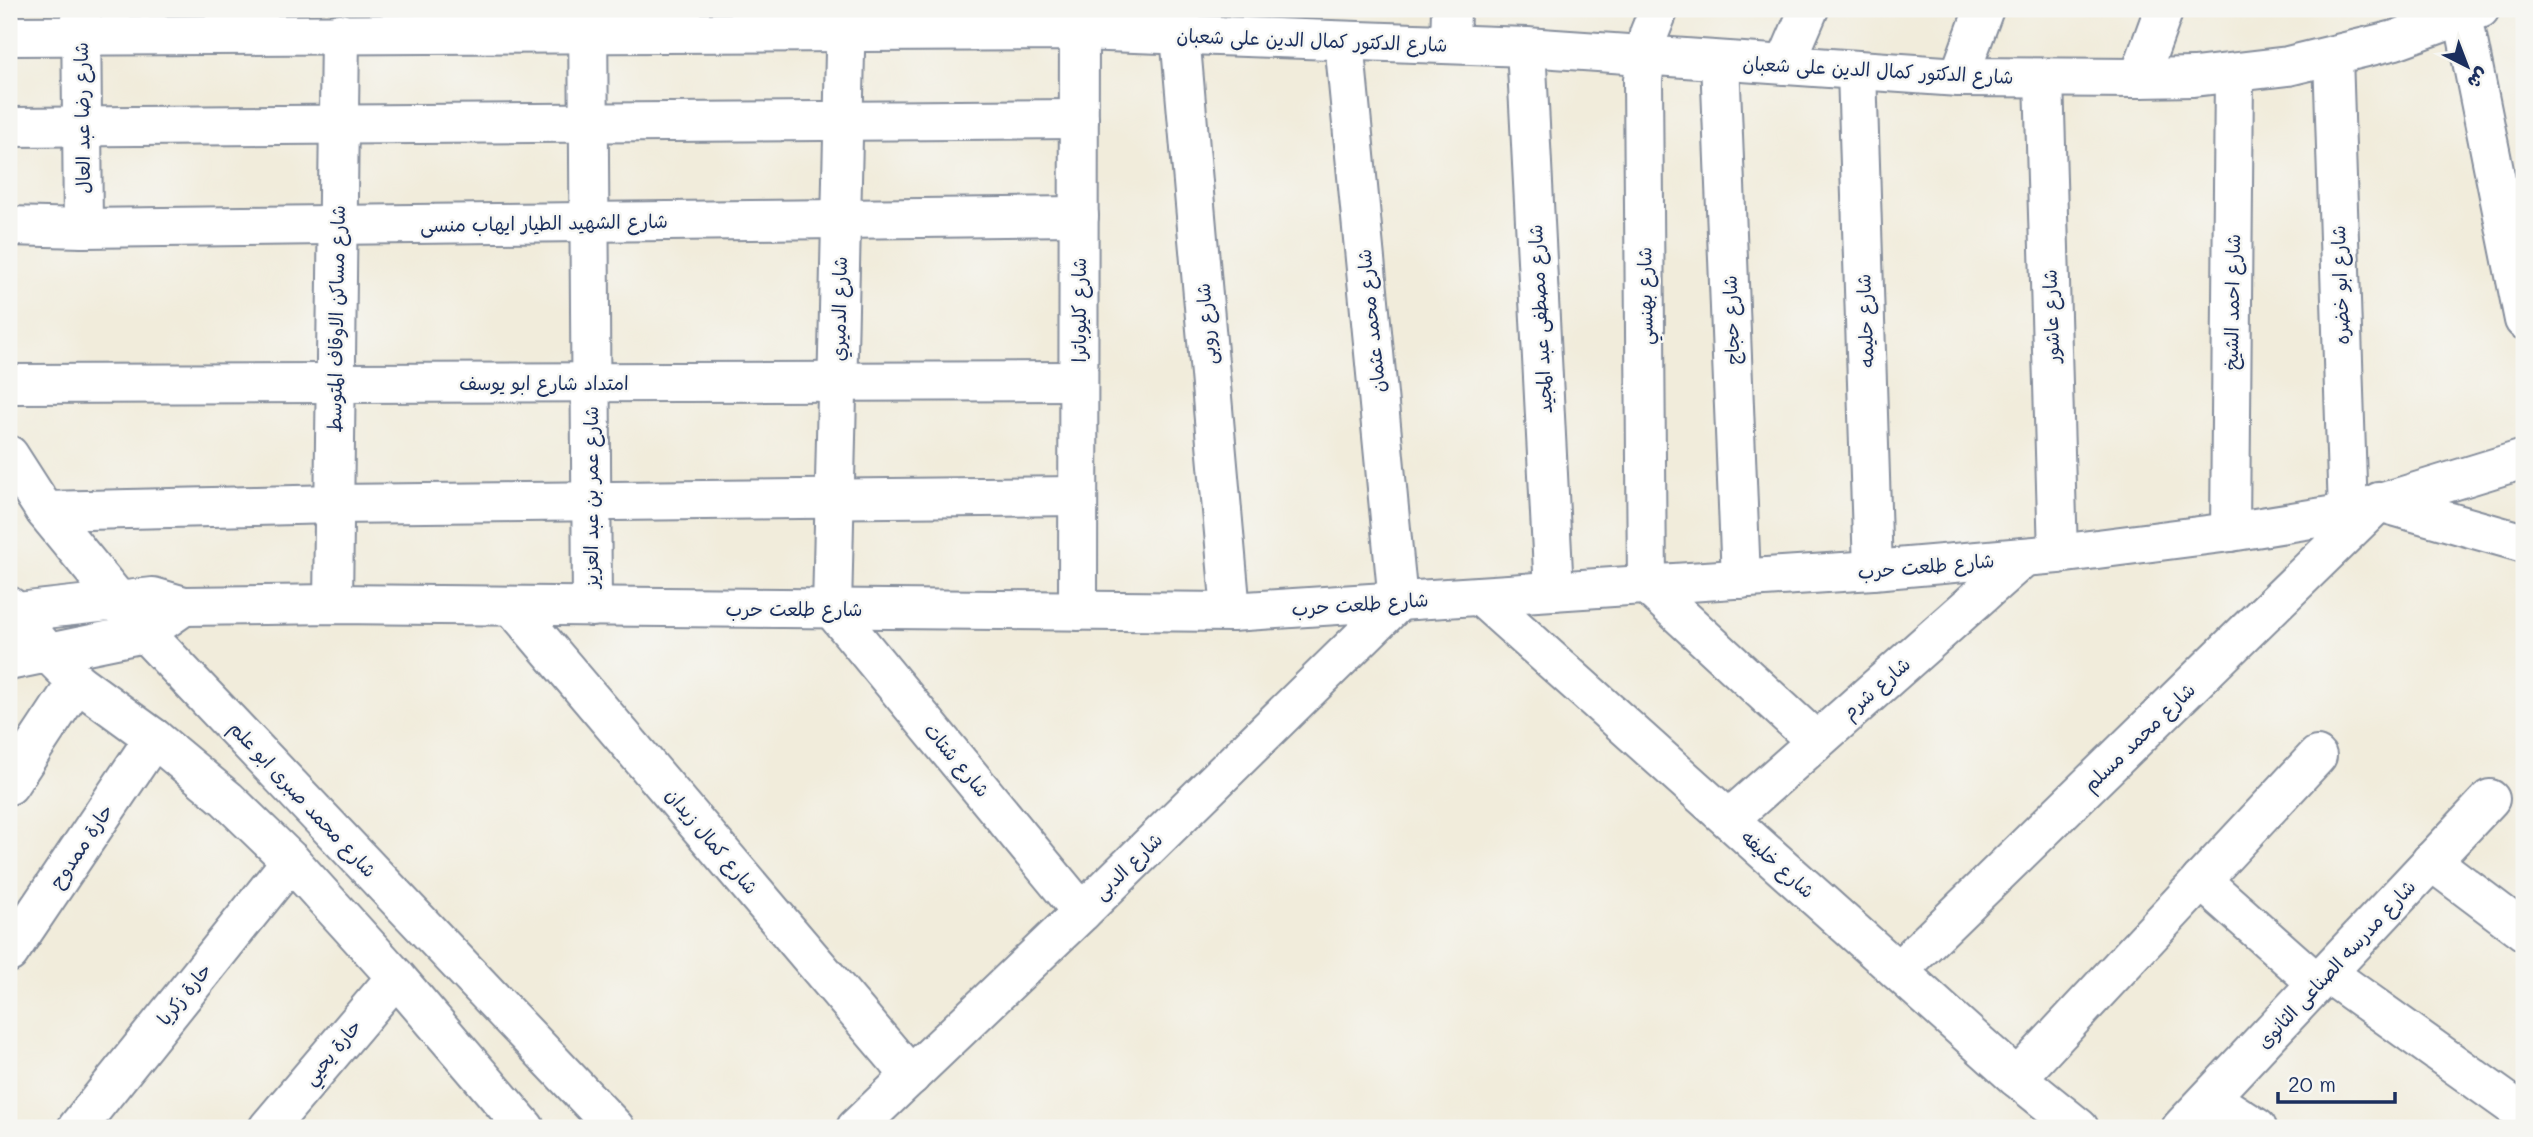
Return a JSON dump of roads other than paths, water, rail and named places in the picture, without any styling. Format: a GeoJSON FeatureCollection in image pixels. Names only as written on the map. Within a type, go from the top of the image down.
{"type":"FeatureCollection","features":[{"type":"Feature","properties":{"kind":"street","name":"شارع بهنسي"},"geometry":{"type":"LineString","coordinates":[[1647,585],[1643,93],[1645,54],[1649,34],[1659,9]]}},
{"type":"Feature","properties":{"kind":"street"},"geometry":{"type":"LineString","coordinates":[[1786,65],[1809,9]]}},
{"type":"Feature","properties":{"kind":"street"},"geometry":{"type":"LineString","coordinates":[[1959,77],[1984,9]]}},
{"type":"Feature","properties":{"kind":"street"},"geometry":{"type":"LineString","coordinates":[[2139,78],[2164,9]]}},
{"type":"Feature","properties":{"kind":"street","name":"شارع الدكتور كمال الدين على شعبان"},"geometry":{"type":"LineString","coordinates":[[9,36],[81,22],[185,21],[340,33],[588,21],[1079,20],[1180,35],[1301,24],[1344,41],[1451,27],[1526,47],[1959,77],[2139,78],[2234,73],[2288,66],[2395,40],[2471,12]]}},
{"type":"Feature","properties":{"kind":"street"},"geometry":{"type":"LineString","coordinates":[[2471,12],[2524,320]]}},
{"type":"Feature","properties":{"kind":"street","name":"شارع الدميري"},"geometry":{"type":"LineString","coordinates":[[832,609],[846,20]]}},
{"type":"Feature","properties":{"kind":"street","name":"شارع كليوباترا"},"geometry":{"type":"LineString","coordinates":[[1078,611],[1079,20]]}},
{"type":"Feature","properties":{"kind":"street","name":"شارع عمر بن عبد العزيز"},"geometry":{"type":"LineString","coordinates":[[588,21],[592,607]]}},
{"type":"Feature","properties":{"kind":"street","name":"شارع رضا عبد العال"},"geometry":{"type":"LineString","coordinates":[[81,22],[83,228]]}},
{"type":"Feature","properties":{"kind":"street","name":"شارع مساكن الاوقاف المتوسط"},"geometry":{"type":"LineString","coordinates":[[332,604],[340,33]]}},
{"type":"Feature","properties":{"kind":"street","name":"شارع روبى"},"geometry":{"type":"LineString","coordinates":[[1180,35],[1231,612]]}},
{"type":"Feature","properties":{"kind":"street","name":"شارع محمد عثمان"},"geometry":{"type":"LineString","coordinates":[[1344,41],[1398,601]]}},
{"type":"Feature","properties":{"kind":"street","name":"شارع مصطفى عبد المجيد"},"geometry":{"type":"LineString","coordinates":[[1526,47],[1553,591]]}},
{"type":"Feature","properties":{"kind":"street","name":"شارع ابو خضره"},"geometry":{"type":"LineString","coordinates":[[2333,57],[2363,507]]}},
{"type":"Feature","properties":{"kind":"street","name":"شارع حجاج"},"geometry":{"type":"LineString","coordinates":[[1720,61],[1741,579]]}},
{"type":"Feature","properties":{"kind":"street","name":"شارع حليمه"},"geometry":{"type":"LineString","coordinates":[[1857,71],[1872,570]]}},
{"type":"Feature","properties":{"kind":"street","name":"شارع احمد الشيخ"},"geometry":{"type":"LineString","coordinates":[[2230,532],[2234,73]]}},
{"type":"Feature","properties":{"kind":"street","name":"شارع عاشور"},"geometry":{"type":"LineString","coordinates":[[2041,556],[2044,78]]}},
{"type":"Feature","properties":{"kind":"street"},"geometry":{"type":"LineString","coordinates":[[9,127],[1079,119]]}},
{"type":"Feature","properties":{"kind":"street","name":"شارع الشهيد الطيار ايهاب منسى"},"geometry":{"type":"LineString","coordinates":[[9,226],[83,228],[1079,216]]}},
{"type":"Feature","properties":{"kind":"street","name":"امتداد شارع ابو يوسف"},"geometry":{"type":"LineString","coordinates":[[9,384],[1078,382]]}},
{"type":"Feature","properties":{"kind":"street","name":"شارع محمد صبرى ابو علم"},"geometry":{"type":"LineString","coordinates":[[9,455],[45,511],[145,633],[615,1128]]}},
{"type":"Feature","properties":{"kind":"street","name":"شارع طلعت حرب"},"geometry":{"type":"LineString","coordinates":[[10,610],[153,597],[184,606],[332,604],[1231,612],[1872,570],[2041,556],[2230,532],[2363,507],[2524,459]]}},
{"type":"Feature","properties":{"kind":"street"},"geometry":{"type":"LineString","coordinates":[[45,511],[334,504],[1078,496]]}},
{"type":"Feature","properties":{"kind":"street"},"geometry":{"type":"LineString","coordinates":[[2363,507],[2524,543]]}},
{"type":"Feature","properties":{"kind":"street","name":"شارع محمد مسلم"},"geometry":{"type":"LineString","coordinates":[[1898,971],[2363,507]]}},
{"type":"Feature","properties":{"kind":"street","name":"شارع شرم"},"geometry":{"type":"LineString","coordinates":[[1729,819],[1816,741],[2041,556]]}},
{"type":"Feature","properties":{"kind":"street"},"geometry":{"type":"LineString","coordinates":[[1647,585],[1816,741]]}},
{"type":"Feature","properties":{"kind":"street","name":"شارع خليفه"},"geometry":{"type":"LineString","coordinates":[[1480,596],[2017,1078],[2079,1128]]}},
{"type":"Feature","properties":{"kind":"street","name":"شارع الدبى"},"geometry":{"type":"LineString","coordinates":[[856,1128],[1082,912],[1398,601]]}},
{"type":"Feature","properties":{"kind":"street"},"geometry":{"type":"LineString","coordinates":[[9,661],[145,633],[184,606]]}},
{"type":"Feature","properties":{"kind":"street","name":"شارع كمال زيدان"},"geometry":{"type":"LineString","coordinates":[[513,607],[911,1076]]}},
{"type":"Feature","properties":{"kind":"street","name":"شارع شتات"},"geometry":{"type":"LineString","coordinates":[[832,609],[1082,912]]}},
{"type":"Feature","properties":{"kind":"street"},"geometry":{"type":"LineString","coordinates":[[10,610],[77,682],[154,738],[227,799],[291,860],[396,976],[515,1125]]}},
{"type":"Feature","properties":{"kind":"street"},"geometry":{"type":"LineString","coordinates":[[9,785],[77,682]]}},
{"type":"Feature","properties":{"kind":"street","name":"حارة ممدوح"},"geometry":{"type":"LineString","coordinates":[[9,953],[154,738]]}},
{"type":"Feature","properties":{"kind":"street"},"geometry":{"type":"LineString","coordinates":[[2017,1078],[2317,756]]}},
{"type":"Feature","properties":{"kind":"street","name":"شارع مدرسه الصناعى الثانوى"},"geometry":{"type":"LineString","coordinates":[[2181,1128],[2490,799]]}},
{"type":"Feature","properties":{"kind":"street","name":"حارة زكريا"},"geometry":{"type":"LineString","coordinates":[[77,1128],[291,860]]}},
{"type":"Feature","properties":{"kind":"street"},"geometry":{"type":"LineString","coordinates":[[2431,861],[2524,931]]}},
{"type":"Feature","properties":{"kind":"street"},"geometry":{"type":"LineString","coordinates":[[2201,880],[2322,978],[2524,1114]]}},
{"type":"Feature","properties":{"kind":"street","name":"حارة يحيي"},"geometry":{"type":"LineString","coordinates":[[268,1128],[396,976]]}},
{"type":"Feature","properties":{"kind":"street"},"geometry":{"type":"LineString","coordinates":[[2210,1097],[2257,1128]]}}]}
